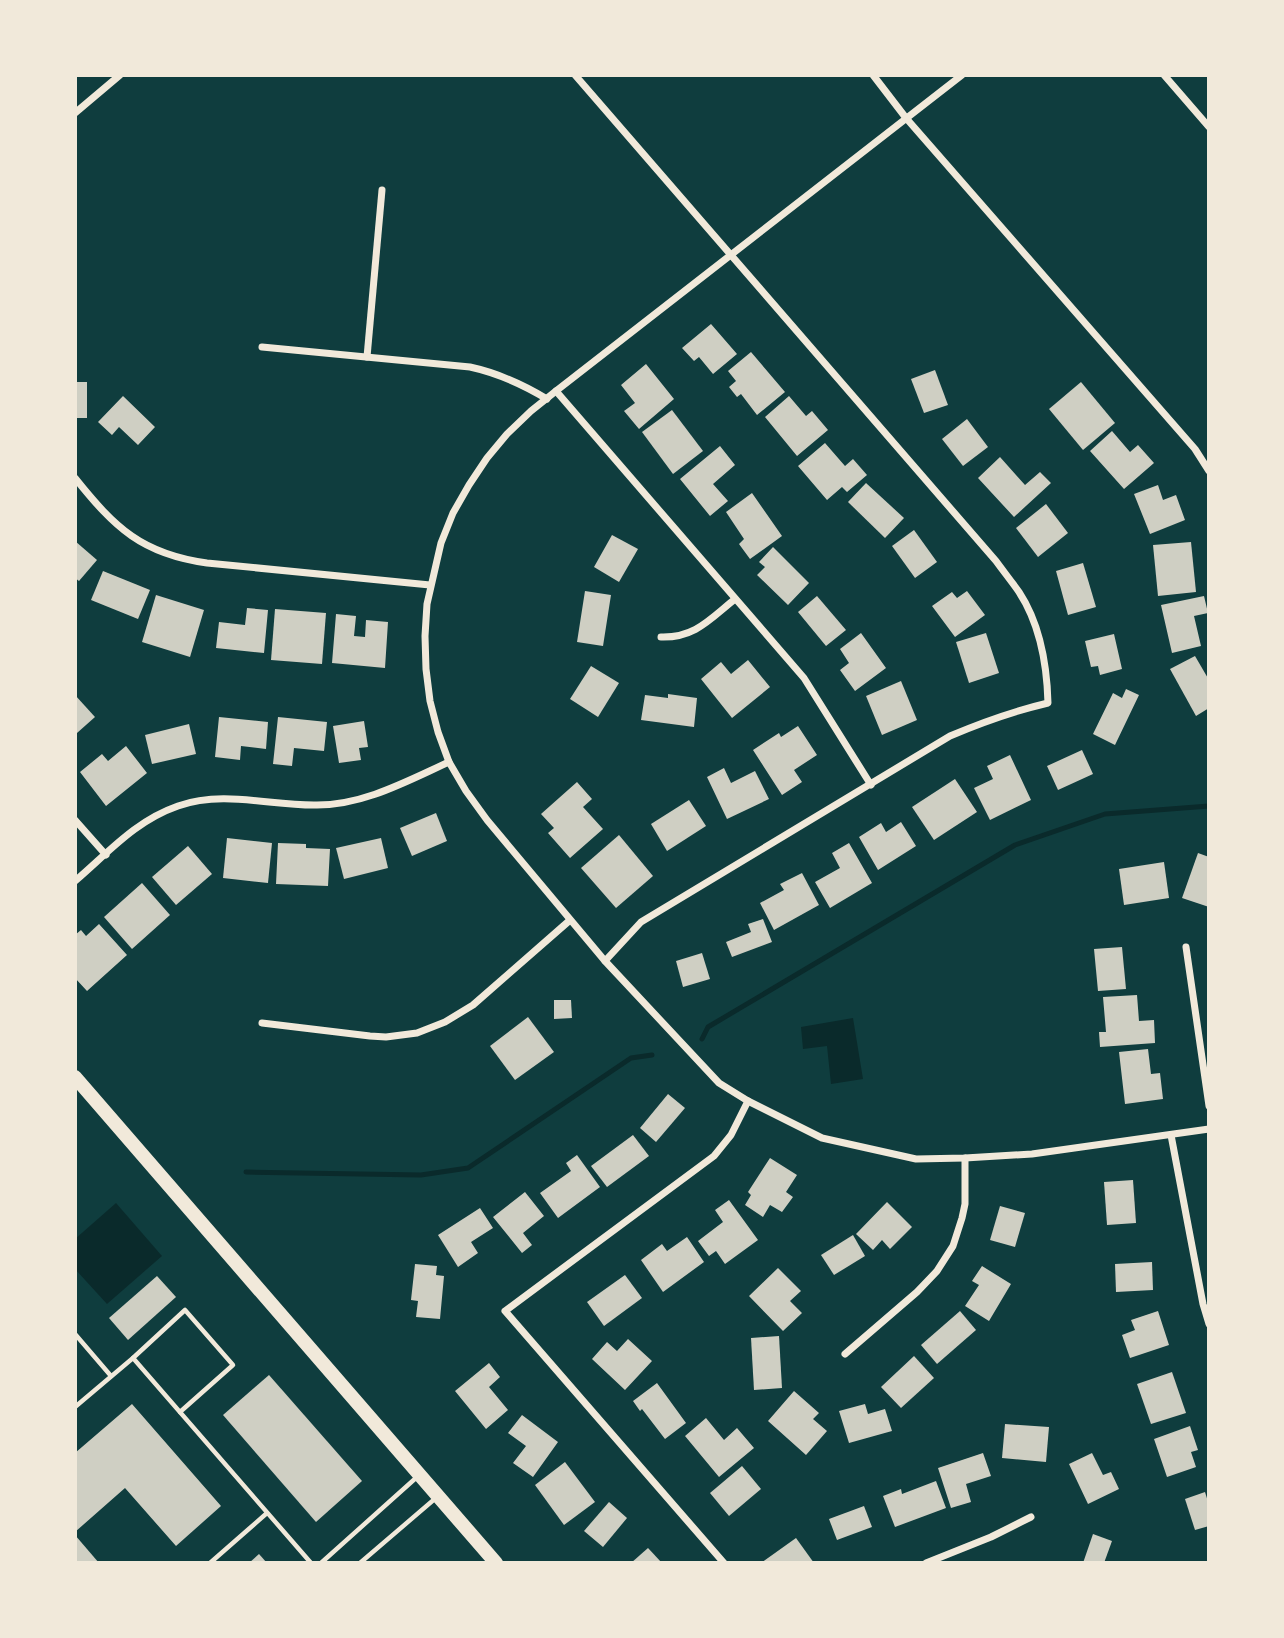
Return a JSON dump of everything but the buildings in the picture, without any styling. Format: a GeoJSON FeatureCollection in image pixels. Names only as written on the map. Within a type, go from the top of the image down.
{"type":"FeatureCollection","features":[{"type":"Feature","properties":{"kind":"main road"},"geometry":{"type":"LineString","coordinates":[[75,1077],[496,1563]]}},
{"type":"Feature","properties":{"kind":"street"},"geometry":{"type":"LineString","coordinates":[[75,113],[120,75]]}},
{"type":"Feature","properties":{"kind":"street"},"geometry":{"type":"LineString","coordinates":[[576,75],[1021,594],[1044,660],[1048,703],[982,722],[950,736],[641,922],[604,961]]}},
{"type":"Feature","properties":{"kind":"street"},"geometry":{"type":"LineString","coordinates":[[873,75],[905,118],[1195,449],[1209,471]]}},
{"type":"Feature","properties":{"kind":"street"},"geometry":{"type":"LineString","coordinates":[[962,75],[531,411],[487,458],[453,513],[441,543],[430,585],[425,636],[426,669],[433,711],[449,762],[487,820],[604,961],[719,1083],[748,1101],[822,1138],[916,1159],[1032,1154],[1209,1129]]}},
{"type":"Feature","properties":{"kind":"street"},"geometry":{"type":"LineString","coordinates":[[1164,75],[1209,127]]}},
{"type":"Feature","properties":{"kind":"street"},"geometry":{"type":"LineString","coordinates":[[367,357],[382,190]]}},
{"type":"Feature","properties":{"kind":"street"},"geometry":{"type":"LineString","coordinates":[[262,347],[470,367],[517,382],[547,399]]}},
{"type":"Feature","properties":{"kind":"street"},"geometry":{"type":"LineString","coordinates":[[556,391],[804,678],[871,785]]}},
{"type":"Feature","properties":{"kind":"street"},"geometry":{"type":"LineString","coordinates":[[75,478],[100,509],[126,533],[173,556],[207,564],[430,585]]}},
{"type":"Feature","properties":{"kind":"street"},"geometry":{"type":"LineString","coordinates":[[661,637],[676,638],[695,631],[735,599]]}},
{"type":"Feature","properties":{"kind":"street"},"geometry":{"type":"LineString","coordinates":[[75,881],[134,829],[178,806],[211,799],[315,806],[348,802],[380,793],[449,762]]}},
{"type":"Feature","properties":{"kind":"street"},"geometry":{"type":"LineString","coordinates":[[75,820],[106,855]]}},
{"type":"Feature","properties":{"kind":"street"},"geometry":{"type":"LineString","coordinates":[[262,1023],[370,1036],[417,1033],[445,1022],[473,1005],[569,921]]}},
{"type":"Feature","properties":{"kind":"street"},"geometry":{"type":"LineString","coordinates":[[1186,947],[1209,1106]]}},
{"type":"Feature","properties":{"kind":"street"},"geometry":{"type":"LineString","coordinates":[[724,1563],[505,1311],[714,1156],[731,1135],[748,1101]]}},
{"type":"Feature","properties":{"kind":"street"},"geometry":{"type":"LineString","coordinates":[[1171,1135],[1209,1324]]}},
{"type":"Feature","properties":{"kind":"street"},"geometry":{"type":"LineString","coordinates":[[845,1354],[917,1292],[937,1271],[953,1246],[962,1218],[966,1189],[965,1158]]}},
{"type":"Feature","properties":{"kind":"street"},"geometry":{"type":"LineString","coordinates":[[926,1563],[991,1537],[1031,1517]]}},
{"type":"Feature","properties":{"kind":"lane"},"geometry":{"type":"LineString","coordinates":[[75,1407],[186,1310],[233,1365],[180,1412]]}},
{"type":"Feature","properties":{"kind":"lane"},"geometry":{"type":"LineString","coordinates":[[75,1334],[111,1376]]}},
{"type":"Feature","properties":{"kind":"lane"},"geometry":{"type":"LineString","coordinates":[[75,1347],[82,1341]]}},
{"type":"Feature","properties":{"kind":"lane"},"geometry":{"type":"LineString","coordinates":[[133,1358],[311,1563]]}},
{"type":"Feature","properties":{"kind":"lane"},"geometry":{"type":"LineString","coordinates":[[320,1563],[420,1474]]}},
{"type":"Feature","properties":{"kind":"lane"},"geometry":{"type":"LineString","coordinates":[[360,1563],[438,1496]]}},
{"type":"Feature","properties":{"kind":"lane"},"geometry":{"type":"LineString","coordinates":[[210,1563],[268,1513]]}},
{"type":"Feature","properties":{"kind":"water"},"geometry":{"type":"Polygon","coordinates":[[[853,1018],[863,1079],[831,1084],[827,1046],[803,1049],[801,1027],[853,1018]]]}},
{"type":"Feature","properties":{"kind":"water"},"geometry":{"type":"Polygon","coordinates":[[[116,1203],[162,1256],[107,1304],[75,1269],[75,1239],[116,1203]]]}},
{"type":"Feature","properties":{"kind":"waterway"},"geometry":{"type":"LineString","coordinates":[[702,1039],[708,1027],[1015,845],[1105,814],[1209,806]]}},
{"type":"Feature","properties":{"kind":"waterway"},"geometry":{"type":"LineString","coordinates":[[246,1172],[421,1175],[468,1168],[631,1058],[652,1055]]}}]}
